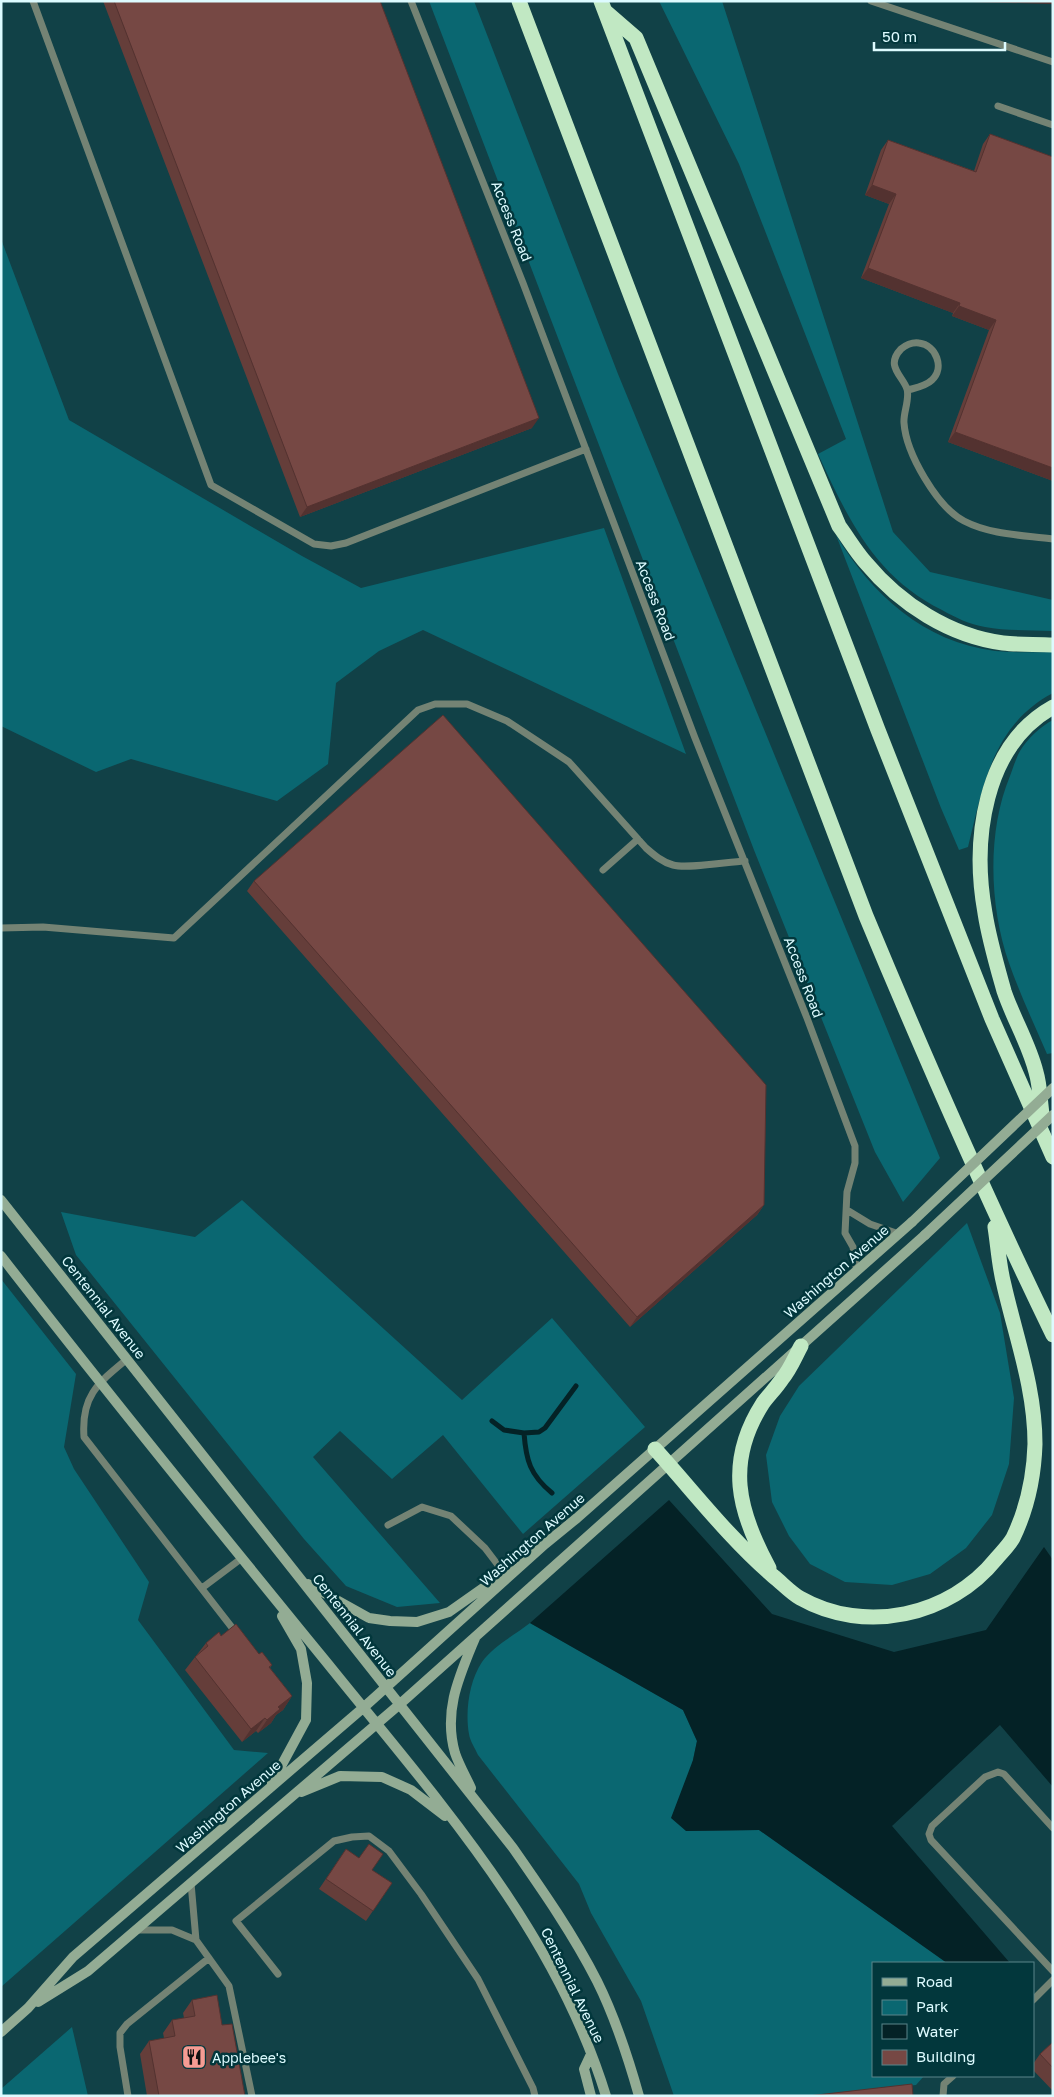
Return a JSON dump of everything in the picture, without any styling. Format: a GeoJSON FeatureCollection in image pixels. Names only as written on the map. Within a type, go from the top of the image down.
{"type":"FeatureCollection","features":[{"type":"Feature","properties":{"kind":"highway"},"geometry":{"type":"LineString","coordinates":[[519,1],[866,916],[927,1064],[993,1212],[1053,1335]]}},
{"type":"Feature","properties":{"kind":"highway"},"geometry":{"type":"LineString","coordinates":[[602,5],[636,38],[835,517],[844,533],[866,563],[894,593],[927,616],[966,633],[1002,643],[1053,645]]}},
{"type":"Feature","properties":{"kind":"highway"},"geometry":{"type":"LineString","coordinates":[[602,5],[878,730],[992,1019],[1053,1157]]}},
{"type":"Feature","properties":{"kind":"highway"},"geometry":{"type":"LineString","coordinates":[[1046,1142],[1036,1072],[1005,992],[985,913],[980,854],[985,814],[993,777],[1006,750],[1038,715],[1053,707]]}},
{"type":"Feature","properties":{"kind":"highway"},"geometry":{"type":"LineString","coordinates":[[655,1449],[745,1552],[800,1598],[830,1610],[878,1617],[911,1614],[941,1603],[971,1584],[991,1565],[1012,1539],[1025,1508],[1031,1480],[1035,1445],[1029,1383],[1003,1283],[993,1212]]}},
{"type":"Feature","properties":{"kind":"highway"},"geometry":{"type":"LineString","coordinates":[[773,1576],[753,1539],[746,1518],[739,1474],[742,1452],[750,1428],[764,1403],[784,1378],[801,1346]]}},
{"type":"Feature","properties":{"kind":"main road","name":"Washington Avenue"},"geometry":{"type":"LineString","coordinates":[[1,2032],[28,2008],[73,1957],[363,1708],[545,1544],[857,1272],[1053,1088]]}},
{"type":"Feature","properties":{"kind":"main road","name":"Washington Avenue"},"geometry":{"type":"LineString","coordinates":[[28,2008],[88,1971],[400,1704],[925,1235],[1053,1115]]}},
{"type":"Feature","properties":{"kind":"main road","name":"Centennial Avenue"},"geometry":{"type":"LineString","coordinates":[[1,1200],[513,1848],[565,1924],[597,1981],[627,2054],[639,2096]]}},
{"type":"Feature","properties":{"kind":"main road","name":"Centennial Avenue"},"geometry":{"type":"LineString","coordinates":[[1,1256],[456,1825],[535,1937],[570,2006],[591,2054],[606,2096]]}},
{"type":"Feature","properties":{"kind":"main road"},"geometry":{"type":"LineString","coordinates":[[303,1581],[369,1618],[418,1622],[448,1612],[545,1544]]}},
{"type":"Feature","properties":{"kind":"main road"},"geometry":{"type":"LineString","coordinates":[[264,1585],[301,1649],[307,1683],[306,1720],[269,1788]]}},
{"type":"Feature","properties":{"kind":"main road"},"geometry":{"type":"LineString","coordinates":[[477,1634],[456,1683],[450,1718],[455,1753],[478,1803]]}},
{"type":"Feature","properties":{"kind":"main road"},"geometry":{"type":"LineString","coordinates":[[294,1795],[340,1776],[382,1777],[411,1790],[456,1825]]}},
{"type":"Feature","properties":{"kind":"main road"},"geometry":{"type":"LineString","coordinates":[[591,2054],[584,2069],[591,2096]]}},
{"type":"Feature","properties":{"kind":"lane"},"geometry":{"type":"LineString","coordinates":[[33,1],[211,486],[314,544],[331,546],[346,542],[586,450]]}},
{"type":"Feature","properties":{"kind":"lane","name":"Access Road"},"geometry":{"type":"LineString","coordinates":[[411,1],[519,274],[695,738],[745,861],[855,1146],[855,1163],[847,1192],[845,1233],[853,1247],[857,1272]]}},
{"type":"Feature","properties":{"kind":"lane"},"geometry":{"type":"LineString","coordinates":[[871,1],[1053,62]]}},
{"type":"Feature","properties":{"kind":"lane"},"geometry":{"type":"LineString","coordinates":[[998,106],[1053,125]]}},
{"type":"Feature","properties":{"kind":"lane"},"geometry":{"type":"LineString","coordinates":[[908,390],[931,382],[936,375],[938,366],[936,355],[928,346],[911,343],[904,347],[895,359],[895,369],[908,390],[904,424],[913,455],[927,484],[943,505],[963,521],[995,532],[1053,539]]}},
{"type":"Feature","properties":{"kind":"lane"},"geometry":{"type":"LineString","coordinates":[[1,928],[42,927],[174,938],[418,710],[435,704],[467,704],[507,721],[561,756],[638,839],[662,861],[674,865],[745,861]]}},
{"type":"Feature","properties":{"kind":"lane"},"geometry":{"type":"LineString","coordinates":[[603,870],[638,839]]}},
{"type":"Feature","properties":{"kind":"lane"},"geometry":{"type":"LineString","coordinates":[[847,1210],[870,1224],[898,1234]]}},
{"type":"Feature","properties":{"kind":"lane"},"geometry":{"type":"LineString","coordinates":[[127,1359],[100,1381],[86,1405],[83,1419],[84,1437],[243,1641]]}},
{"type":"Feature","properties":{"kind":"lane"},"geometry":{"type":"LineString","coordinates":[[388,1525],[422,1507],[451,1516],[485,1548],[504,1573]]}},
{"type":"Feature","properties":{"kind":"lane"},"geometry":{"type":"LineString","coordinates":[[202,1588],[242,1558]]}},
{"type":"Feature","properties":{"kind":"lane"},"geometry":{"type":"LineString","coordinates":[[1053,1828],[1004,1774],[998,1772],[985,1777],[932,1826],[929,1834],[931,1840],[1053,1971]]}},
{"type":"Feature","properties":{"kind":"lane"},"geometry":{"type":"LineString","coordinates":[[278,1974],[236,1921],[334,1841],[369,1836],[389,1851],[421,1894],[478,1979],[533,2088],[535,2096]]}},
{"type":"Feature","properties":{"kind":"lane"},"geometry":{"type":"LineString","coordinates":[[191,1883],[196,1940],[229,1986],[252,2096]]}},
{"type":"Feature","properties":{"kind":"lane"},"geometry":{"type":"LineString","coordinates":[[138,1930],[172,1930],[196,1940]]}},
{"type":"Feature","properties":{"kind":"lane"},"geometry":{"type":"LineString","coordinates":[[128,2096],[120,2047],[120,2033],[127,2024],[209,1958]]}},
{"type":"Feature","properties":{"kind":"lane"},"geometry":{"type":"LineString","coordinates":[[1034,1999],[1053,1980]]}},
{"type":"Feature","properties":{"kind":"lane"},"geometry":{"type":"LineString","coordinates":[[943,2096],[944,2084],[952,2077]]}},
{"type":"Feature","properties":{"kind":"green space"},"geometry":{"type":"Polygon","coordinates":[[[429,1],[474,1],[618,374],[940,1158],[903,1202],[875,1152],[754,850],[429,1]]]}},
{"type":"Feature","properties":{"kind":"green space"},"geometry":{"type":"Polygon","coordinates":[[[659,1],[722,1],[893,532],[930,572],[1053,600],[1053,631],[1010,630],[985,627],[947,613],[899,581],[866,544],[841,501],[818,454],[846,439],[739,164],[659,1]]]}},
{"type":"Feature","properties":{"kind":"green space"},"geometry":{"type":"Polygon","coordinates":[[[1,239],[69,420],[302,556],[361,588],[604,528],[686,754],[423,630],[379,651],[336,683],[328,764],[277,801],[131,759],[96,772],[1,726],[1,239]]]}},
{"type":"Feature","properties":{"kind":"green space"},"geometry":{"type":"Polygon","coordinates":[[[836,535],[850,557],[883,595],[902,612],[923,626],[969,646],[1002,652],[1053,652],[1053,693],[1032,706],[1016,722],[1003,740],[985,780],[968,847],[959,850],[941,808],[836,535]]]}},
{"type":"Feature","properties":{"kind":"green space"},"geometry":{"type":"Polygon","coordinates":[[[1053,720],[1053,1053],[1047,1054],[1018,986],[1002,941],[994,893],[993,869],[997,820],[1016,760],[1023,746],[1030,738],[1053,720]]]}},
{"type":"Feature","properties":{"kind":"green space"},"geometry":{"type":"Polygon","coordinates":[[[242,1200],[462,1400],[552,1318],[645,1427],[523,1534],[443,1435],[392,1479],[340,1431],[313,1457],[440,1603],[397,1607],[346,1586],[304,1539],[76,1255],[61,1212],[195,1237],[242,1200]]]}},
{"type":"Feature","properties":{"kind":"green space"},"geometry":{"type":"Polygon","coordinates":[[[967,1223],[1000,1313],[1014,1398],[1009,1464],[992,1515],[966,1548],[930,1574],[892,1585],[845,1582],[810,1564],[789,1536],[772,1502],[766,1455],[780,1416],[799,1386],[967,1223]]]}},
{"type":"Feature","properties":{"kind":"green space"},"geometry":{"type":"Polygon","coordinates":[[[1,1279],[76,1374],[64,1447],[74,1469],[149,1582],[138,1620],[234,1750],[268,1753],[1,1987],[1,1279]]]}},
{"type":"Feature","properties":{"kind":"green space"},"geometry":{"type":"Polygon","coordinates":[[[530,1623],[683,1710],[697,1741],[693,1760],[686,1831],[759,1830],[946,1962],[872,1962],[872,2077],[923,2077],[916,2085],[812,2096],[674,2096],[641,2001],[591,1913],[579,1884],[478,1755],[471,1742],[468,1725],[468,1707],[471,1687],[482,1662],[504,1641],[530,1623]]]}},
{"type":"Feature","properties":{"kind":"green space"},"geometry":{"type":"Polygon","coordinates":[[[72,2027],[88,2096],[1,2096],[1,2089],[72,2027]]]}},
{"type":"Feature","properties":{"kind":"water"},"geometry":{"type":"Polygon","coordinates":[[[669,1500],[772,1614],[894,1652],[986,1630],[1044,1547],[1053,1560],[1053,1787],[1000,1725],[892,1826],[1009,1962],[946,1962],[759,1830],[686,1831],[671,1818],[693,1760],[697,1741],[683,1710],[530,1623],[669,1500]]]}},
{"type":"Feature","properties":{"kind":"building"},"geometry":{"type":"Polygon","coordinates":[[[114,1],[380,1],[539,418],[307,507],[114,1]]]}},
{"type":"Feature","properties":{"kind":"building"},"geometry":{"type":"Polygon","coordinates":[[[990,134],[1053,157],[1053,468],[955,432],[996,320],[959,306],[960,303],[868,268],[896,194],[872,185],[888,140],[976,172],[990,134]]]}},
{"type":"Feature","properties":{"kind":"building"},"geometry":{"type":"Polygon","coordinates":[[[443,715],[766,1085],[764,1205],[637,1317],[254,881],[443,715]]]}},
{"type":"Feature","properties":{"kind":"building"},"geometry":{"type":"Polygon","coordinates":[[[236,1624],[259,1654],[262,1652],[272,1665],[269,1667],[292,1696],[278,1707],[280,1709],[267,1720],[265,1718],[251,1729],[195,1657],[208,1646],[206,1643],[219,1632],[221,1636],[236,1624]]]}},
{"type":"Feature","properties":{"kind":"building"},"geometry":{"type":"Polygon","coordinates":[[[369,1844],[383,1854],[372,1870],[392,1883],[373,1911],[326,1879],[346,1849],[359,1858],[369,1844]]]}},
{"type":"Feature","properties":{"kind":"building"},"geometry":{"type":"Polygon","coordinates":[[[217,1995],[222,2025],[232,2024],[245,2096],[159,2096],[149,2041],[175,2036],[172,2020],[195,2016],[192,2000],[217,1995]]]}},
{"type":"Feature","properties":{"kind":"building"},"geometry":{"type":"Polygon","coordinates":[[[1053,2042],[1053,2068],[1040,2054],[1053,2042]]]}},
{"type":"Feature","properties":{"kind":"building"},"geometry":{"type":"Polygon","coordinates":[[[912,2084],[913,2096],[808,2096],[912,2084]]]}},
{"type":"Feature","properties":{"kind":"waterway"},"geometry":{"type":"LineString","coordinates":[[524,1433],[539,1432],[545,1428],[576,1386]]}},
{"type":"Feature","properties":{"kind":"waterway"},"geometry":{"type":"LineString","coordinates":[[492,1421],[504,1430],[524,1433],[530,1466],[539,1480],[552,1493]]}},
{"type":"Feature","properties":{"kind":"place","name":"Applebee's"},"geometry":{"type":"Point","coordinates":[194,2057]}}]}
